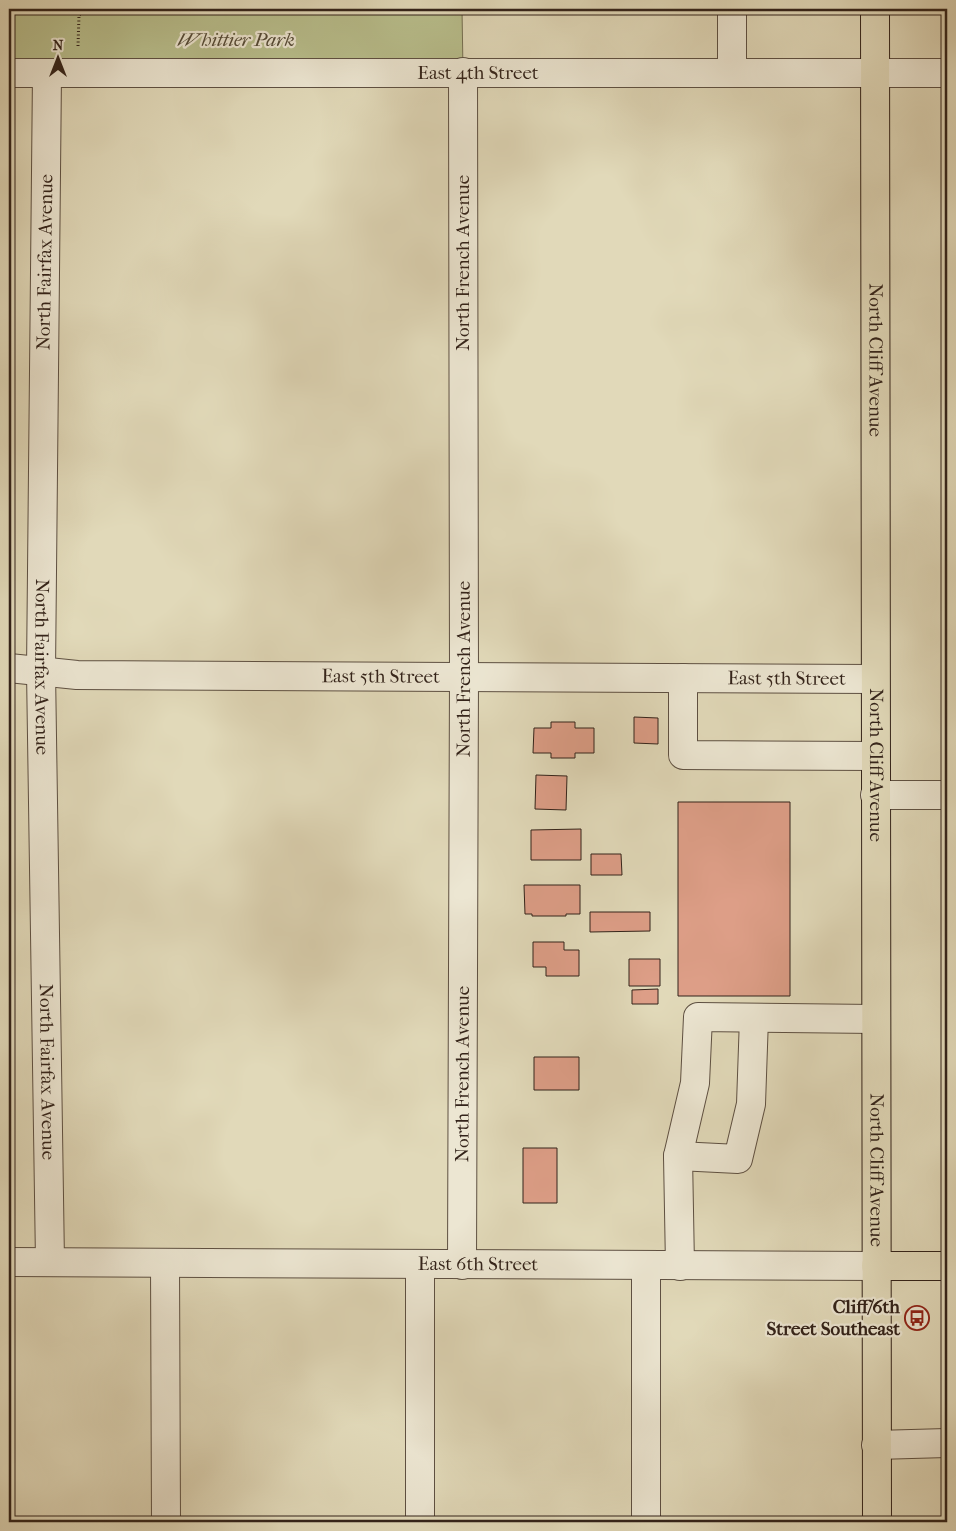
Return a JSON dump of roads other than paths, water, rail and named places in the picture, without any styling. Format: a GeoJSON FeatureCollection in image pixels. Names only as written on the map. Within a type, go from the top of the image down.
{"type":"FeatureCollection","features":[{"type":"Feature","properties":{"kind":"main road","name":"North Cliff Avenue"},"geometry":{"type":"LineString","coordinates":[[875,9],[877,1522]]}},
{"type":"Feature","properties":{"kind":"main road","name":"East 6th Street"},"geometry":{"type":"LineString","coordinates":[[876,1266],[947,1266]]}},
{"type":"Feature","properties":{"kind":"street"},"geometry":{"type":"LineString","coordinates":[[732,9],[732,72]]}},
{"type":"Feature","properties":{"kind":"street","name":"East 4th Street"},"geometry":{"type":"LineString","coordinates":[[9,72],[947,73]]}},
{"type":"Feature","properties":{"kind":"street","name":"North Fairfax Avenue"},"geometry":{"type":"LineString","coordinates":[[47,72],[42,671],[50,1262]]}},
{"type":"Feature","properties":{"kind":"street","name":"North French Avenue"},"geometry":{"type":"LineString","coordinates":[[462,1265],[464,677],[463,72]]}},
{"type":"Feature","properties":{"kind":"street","name":"East 5th Street"},"geometry":{"type":"LineString","coordinates":[[9,668],[77,675],[875,679]]}},
{"type":"Feature","properties":{"kind":"street"},"geometry":{"type":"LineString","coordinates":[[683,678],[683,755],[875,756]]}},
{"type":"Feature","properties":{"kind":"street"},"geometry":{"type":"LineString","coordinates":[[875,795],[947,795]]}},
{"type":"Feature","properties":{"kind":"street"},"geometry":{"type":"LineString","coordinates":[[680,1266],[678,1156],[695,1084],[698,1017],[875,1019]]}},
{"type":"Feature","properties":{"kind":"street"},"geometry":{"type":"LineString","coordinates":[[678,1156],[738,1159],[751,1104],[754,1018]]}},
{"type":"Feature","properties":{"kind":"street","name":"East 6th Street"},"geometry":{"type":"LineString","coordinates":[[9,1262],[876,1266]]}},
{"type":"Feature","properties":{"kind":"street"},"geometry":{"type":"LineString","coordinates":[[165,1263],[166,1522]]}},
{"type":"Feature","properties":{"kind":"street"},"geometry":{"type":"LineString","coordinates":[[420,1265],[420,1522]]}},
{"type":"Feature","properties":{"kind":"street"},"geometry":{"type":"LineString","coordinates":[[646,1266],[646,1522]]}},
{"type":"Feature","properties":{"kind":"street"},"geometry":{"type":"LineString","coordinates":[[876,1445],[947,1444]]}},
{"type":"Feature","properties":{"kind":"place","name":"Cliff/6th Street Southeast"},"geometry":{"type":"Point","coordinates":[917,1318]}},
{"type":"Feature","properties":{"kind":"park label","name":"Whittier Park"},"geometry":{"type":"Point","coordinates":[236,40]}}]}
